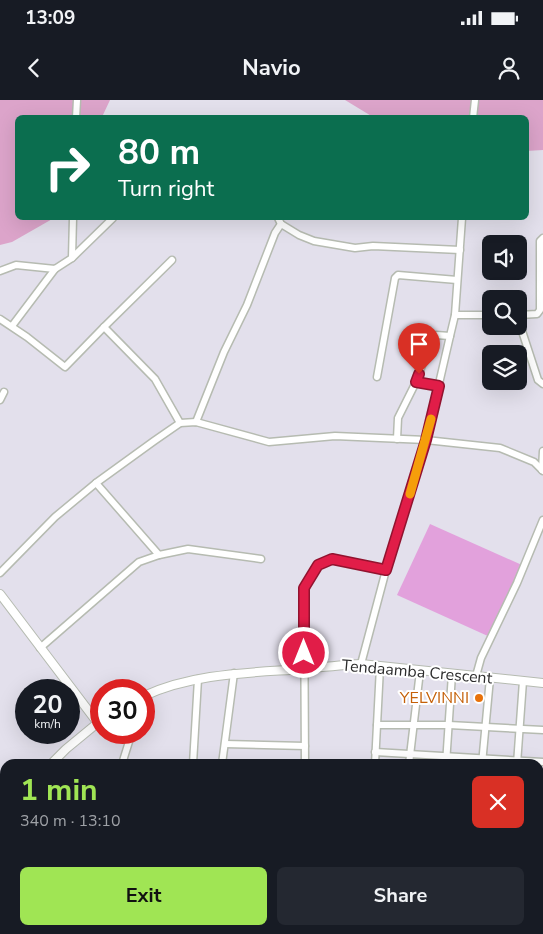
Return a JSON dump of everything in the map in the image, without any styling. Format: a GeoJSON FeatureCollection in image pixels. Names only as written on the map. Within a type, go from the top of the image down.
{"type":"FeatureCollection","features":[{"type":"Feature","properties":{"kind":"street"},"geometry":{"type":"LineString","coordinates":[[76,115],[77,100]]}},
{"type":"Feature","properties":{"kind":"street"},"geometry":{"type":"LineString","coordinates":[[473,115],[475,100]]}},
{"type":"Feature","properties":{"kind":"street"},"geometry":{"type":"LineString","coordinates":[[72,258],[73,220]]}},
{"type":"Feature","properties":{"kind":"street"},"geometry":{"type":"LineString","coordinates":[[12,326],[55,269],[72,258],[111,220]]}},
{"type":"Feature","properties":{"kind":"street"},"geometry":{"type":"LineString","coordinates":[[196,422],[224,352],[247,304],[279,220],[299,235],[314,241],[355,248],[373,246],[460,250]]}},
{"type":"Feature","properties":{"kind":"street"},"geometry":{"type":"LineString","coordinates":[[361,664],[386,570],[426,440],[439,386],[455,315],[462,220]]}},
{"type":"Feature","properties":{"kind":"street"},"geometry":{"type":"LineString","coordinates":[[527,315],[537,314],[540,310],[540,241],[543,238]]}},
{"type":"Feature","properties":{"kind":"street"},"geometry":{"type":"LineString","coordinates":[[0,319],[65,367],[172,260]]}},
{"type":"Feature","properties":{"kind":"street"},"geometry":{"type":"LineString","coordinates":[[0,270],[16,264],[55,269]]}},
{"type":"Feature","properties":{"kind":"street"},"geometry":{"type":"LineString","coordinates":[[377,377],[395,278],[398,275],[457,280]]}},
{"type":"Feature","properties":{"kind":"street"},"geometry":{"type":"LineString","coordinates":[[455,315],[482,315]]}},
{"type":"Feature","properties":{"kind":"street"},"geometry":{"type":"LineString","coordinates":[[104,327],[154,379],[180,424]]}},
{"type":"Feature","properties":{"kind":"street"},"geometry":{"type":"LineString","coordinates":[[398,438],[398,418],[416,382],[432,338],[436,335],[450,336]]}},
{"type":"Feature","properties":{"kind":"street"},"geometry":{"type":"LineString","coordinates":[[523,335],[538,380],[543,384]]}},
{"type":"Feature","properties":{"kind":"street"},"geometry":{"type":"LineString","coordinates":[[416,382],[439,386]]}},
{"type":"Feature","properties":{"kind":"street"},"geometry":{"type":"LineString","coordinates":[[0,400],[4,392]]}},
{"type":"Feature","properties":{"kind":"street"},"geometry":{"type":"LineString","coordinates":[[0,572],[55,516],[96,483],[180,424],[196,422],[269,442],[335,436],[426,440],[500,448],[534,462],[542,470]]}},
{"type":"Feature","properties":{"kind":"street"},"geometry":{"type":"LineString","coordinates":[[542,470],[543,451]]}},
{"type":"Feature","properties":{"kind":"street"},"geometry":{"type":"LineString","coordinates":[[96,483],[159,555]]}},
{"type":"Feature","properties":{"kind":"street"},"geometry":{"type":"LineString","coordinates":[[476,676],[481,658],[517,583],[543,520]]}},
{"type":"Feature","properties":{"kind":"street"},"geometry":{"type":"LineString","coordinates":[[40,648],[139,562],[188,548],[261,560]]}},
{"type":"Feature","properties":{"kind":"street"},"geometry":{"type":"LineString","coordinates":[[305,759],[304,588],[318,565],[332,559],[386,570]]}},
{"type":"Feature","properties":{"kind":"street"},"geometry":{"type":"LineString","coordinates":[[0,594],[40,648],[90,710]]}},
{"type":"Feature","properties":{"kind":"street","name":"Tendaamba Crescent"},"geometry":{"type":"LineString","coordinates":[[155,692],[172,685],[234,673],[304,669],[342,664],[361,664],[543,684]]}},
{"type":"Feature","properties":{"kind":"street"},"geometry":{"type":"LineString","coordinates":[[375,759],[380,667]]}},
{"type":"Feature","properties":{"kind":"street"},"geometry":{"type":"LineString","coordinates":[[410,759],[420,671]]}},
{"type":"Feature","properties":{"kind":"street"},"geometry":{"type":"LineString","coordinates":[[223,759],[234,673]]}},
{"type":"Feature","properties":{"kind":"street"},"geometry":{"type":"LineString","coordinates":[[446,759],[452,674]]}},
{"type":"Feature","properties":{"kind":"street"},"geometry":{"type":"LineString","coordinates":[[482,759],[490,678]]}},
{"type":"Feature","properties":{"kind":"street"},"geometry":{"type":"LineString","coordinates":[[193,759],[198,679]]}},
{"type":"Feature","properties":{"kind":"street"},"geometry":{"type":"LineString","coordinates":[[517,759],[522,681]]}},
{"type":"Feature","properties":{"kind":"street"},"geometry":{"type":"LineString","coordinates":[[377,725],[449,725],[543,730]]}},
{"type":"Feature","properties":{"kind":"street"},"geometry":{"type":"LineString","coordinates":[[56,759],[90,729]]}},
{"type":"Feature","properties":{"kind":"street"},"geometry":{"type":"LineString","coordinates":[[125,759],[129,744]]}},
{"type":"Feature","properties":{"kind":"street"},"geometry":{"type":"LineString","coordinates":[[225,744],[305,746]]}},
{"type":"Feature","properties":{"kind":"street"},"geometry":{"type":"LineString","coordinates":[[376,752],[439,759]]}},
{"type":"Feature","properties":{"kind":"shaded area"},"geometry":{"type":"Polygon","coordinates":[[[0,100],[110,100],[103,115],[15,115],[15,220],[50,220],[12,242],[0,245],[0,100]]]}},
{"type":"Feature","properties":{"kind":"shaded area"},"geometry":{"type":"Polygon","coordinates":[[[345,100],[543,100],[543,150],[529,151],[529,115],[370,115],[345,100]]]}},
{"type":"Feature","properties":{"kind":"shaded area"},"geometry":{"type":"Polygon","coordinates":[[[430,524],[522,565],[490,637],[397,595],[430,524]]]}},
{"type":"Feature","properties":{"kind":"slow traffic"},"geometry":{"type":"LineString","coordinates":[[410,494],[431,419]]}},
{"type":"Feature","properties":{"kind":"place","name":"YELVINNI"},"geometry":{"type":"Point","coordinates":[479,698]}},
{"type":"Feature","properties":{"kind":"route"},"geometry":{"type":"LineString","coordinates":[[304,653],[304,588],[318,565],[332,559],[386,570],[426,440],[439,386],[416,382],[419,374]]}}]}
